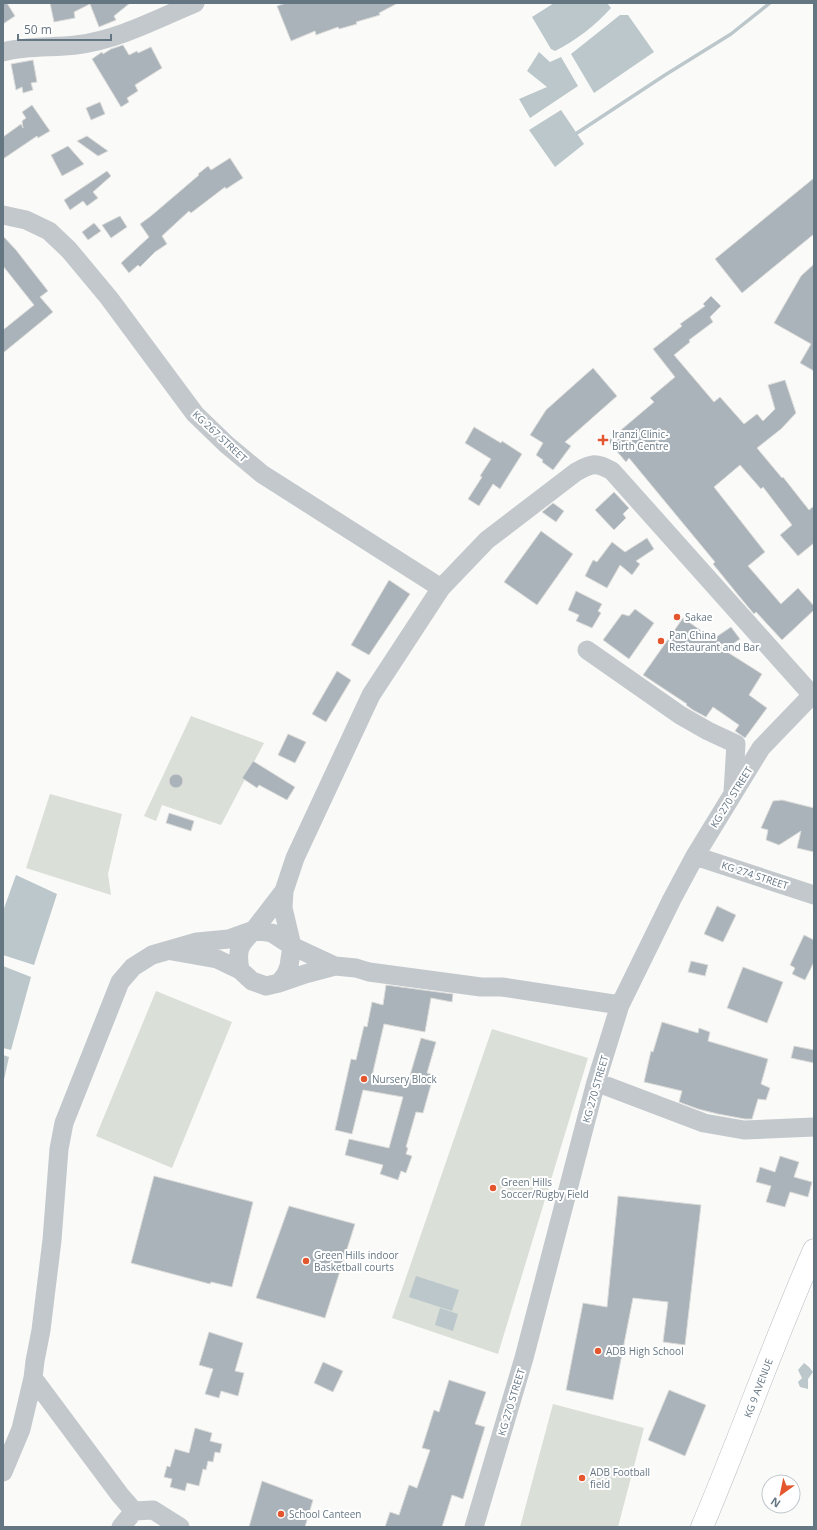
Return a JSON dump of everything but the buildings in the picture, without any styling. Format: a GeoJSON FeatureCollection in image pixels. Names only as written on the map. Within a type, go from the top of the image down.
{"type":"FeatureCollection","features":[{"type":"Feature","properties":{"kind":"main road","name":"KG 9 AVENUE"},"geometry":{"type":"LineString","coordinates":[[702,1527],[797,1288],[814,1250]]}},
{"type":"Feature","properties":{"kind":"street"},"geometry":{"type":"LineString","coordinates":[[3,52],[14,49],[77,45],[119,35],[195,3]]}},
{"type":"Feature","properties":{"kind":"street","name":"KG 267 STREET"},"geometry":{"type":"LineString","coordinates":[[3,215],[26,220],[49,231],[69,250],[109,298],[195,414],[226,444],[262,474],[441,588]]}},
{"type":"Feature","properties":{"kind":"street"},"geometry":{"type":"LineString","coordinates":[[279,983],[286,974],[289,966],[292,946],[283,908],[284,891],[295,858],[371,695],[441,588],[487,540],[576,472],[590,464],[602,465],[612,471],[813,695]]}},
{"type":"Feature","properties":{"kind":"street"},"geometry":{"type":"LineString","coordinates":[[587,650],[680,715],[708,731],[736,744],[733,795]]}},
{"type":"Feature","properties":{"kind":"street","name":"KG 270 STREET"},"geometry":{"type":"LineString","coordinates":[[474,1527],[524,1358],[596,1082],[620,1005],[672,899],[695,856],[761,748],[813,695]]}},
{"type":"Feature","properties":{"kind":"street","name":"KG 274 STREET"},"geometry":{"type":"LineString","coordinates":[[695,856],[814,895]]}},
{"type":"Feature","properties":{"kind":"street"},"geometry":{"type":"LineString","coordinates":[[240,970],[237,956],[242,943],[284,891]]}},
{"type":"Feature","properties":{"kind":"street"},"geometry":{"type":"LineString","coordinates":[[3,1472],[21,1429],[33,1378],[41,1330],[52,1240],[59,1149],[64,1123],[120,982],[133,967],[152,955],[168,950],[197,942],[229,939],[254,930],[272,932],[292,946],[335,966],[482,987],[502,987],[620,1005]]}},
{"type":"Feature","properties":{"kind":"street"},"geometry":{"type":"LineString","coordinates":[[168,950],[217,959],[240,970],[252,981],[266,986],[335,966]]}},
{"type":"Feature","properties":{"kind":"street"},"geometry":{"type":"LineString","coordinates":[[596,1082],[704,1124],[744,1130],[814,1127]]}},
{"type":"Feature","properties":{"kind":"street"},"geometry":{"type":"LineString","coordinates":[[33,1378],[120,1495],[134,1511]]}},
{"type":"Feature","properties":{"kind":"street"},"geometry":{"type":"LineString","coordinates":[[121,1527],[134,1511],[153,1510],[180,1527]]}},
{"type":"Feature","properties":{"kind":"shaded area"},"geometry":{"type":"Polygon","coordinates":[[[554,3],[607,3],[611,8],[585,32],[555,51],[551,49],[532,17],[554,3]]]}},
{"type":"Feature","properties":{"kind":"shaded area"},"geometry":{"type":"Polygon","coordinates":[[[620,15],[628,15],[654,52],[594,93],[571,54],[620,15]]]}},
{"type":"Feature","properties":{"kind":"shaded area"},"geometry":{"type":"Polygon","coordinates":[[[539,52],[550,62],[561,57],[578,86],[530,118],[519,99],[547,87],[527,71],[539,52]]]}},
{"type":"Feature","properties":{"kind":"shaded area"},"geometry":{"type":"Polygon","coordinates":[[[561,110],[584,144],[555,167],[529,130],[561,110]]]}},
{"type":"Feature","properties":{"kind":"shaded area"},"geometry":{"type":"Polygon","coordinates":[[[191,716],[264,743],[221,825],[162,805],[156,821],[144,816],[191,716]]]}},
{"type":"Feature","properties":{"kind":"shaded area"},"geometry":{"type":"Polygon","coordinates":[[[50,794],[122,814],[108,874],[111,895],[26,868],[50,794]]]}},
{"type":"Feature","properties":{"kind":"shaded area"},"geometry":{"type":"Polygon","coordinates":[[[16,875],[57,894],[34,965],[3,955],[3,911],[16,875]]]}},
{"type":"Feature","properties":{"kind":"shaded area"},"geometry":{"type":"Polygon","coordinates":[[[3,966],[31,977],[11,1050],[3,1048],[3,966]]]}},
{"type":"Feature","properties":{"kind":"shaded area"},"geometry":{"type":"Polygon","coordinates":[[[156,991],[232,1022],[172,1168],[96,1136],[156,991]]]}},
{"type":"Feature","properties":{"kind":"shaded area","name":"Green Hills Soccer/Rugby Field"},"geometry":{"type":"Polygon","coordinates":[[[492,1029],[588,1058],[498,1354],[392,1318],[492,1029]]]}},
{"type":"Feature","properties":{"kind":"shaded area"},"geometry":{"type":"Polygon","coordinates":[[[3,1055],[9,1057],[3,1084],[3,1055]]]}},
{"type":"Feature","properties":{"kind":"shaded area"},"geometry":{"type":"Polygon","coordinates":[[[416,1276],[459,1290],[452,1311],[409,1297],[416,1276]]]}},
{"type":"Feature","properties":{"kind":"shaded area"},"geometry":{"type":"Polygon","coordinates":[[[440,1308],[458,1314],[453,1331],[435,1325],[440,1308]]]}},
{"type":"Feature","properties":{"kind":"shaded area"},"geometry":{"type":"Polygon","coordinates":[[[804,1363],[813,1372],[808,1379],[808,1389],[800,1387],[798,1382],[802,1378],[798,1370],[804,1363]]]}},
{"type":"Feature","properties":{"kind":"shaded area","name":"ADB Football field"},"geometry":{"type":"Polygon","coordinates":[[[553,1404],[644,1428],[618,1527],[520,1527],[553,1404]]]}},
{"type":"Feature","properties":{"kind":"waterway"},"geometry":{"type":"LineString","coordinates":[[577,133],[665,75],[731,34],[770,3]]}},
{"type":"Feature","properties":{"kind":"place","name":"Iranzi Clinic- Birth Centre"},"geometry":{"type":"Point","coordinates":[603,440]}},
{"type":"Feature","properties":{"kind":"place","name":"Sakae"},"geometry":{"type":"Point","coordinates":[677,617]}},
{"type":"Feature","properties":{"kind":"place","name":"Pan China Restaurant and Bar"},"geometry":{"type":"Point","coordinates":[661,641]}},
{"type":"Feature","properties":{"kind":"place","name":"Nursery Block"},"geometry":{"type":"Point","coordinates":[364,1079]}},
{"type":"Feature","properties":{"kind":"place","name":"Green Hills Soccer/Rugby Field"},"geometry":{"type":"Point","coordinates":[493,1188]}},
{"type":"Feature","properties":{"kind":"place","name":"Green Hills indoor Basketball courts"},"geometry":{"type":"Point","coordinates":[306,1261]}},
{"type":"Feature","properties":{"kind":"place","name":"ADB High School"},"geometry":{"type":"Point","coordinates":[598,1351]}},
{"type":"Feature","properties":{"kind":"place","name":"ADB Football field"},"geometry":{"type":"Point","coordinates":[582,1478]}},
{"type":"Feature","properties":{"kind":"place","name":"School Canteen"},"geometry":{"type":"Point","coordinates":[281,1514]}}]}
